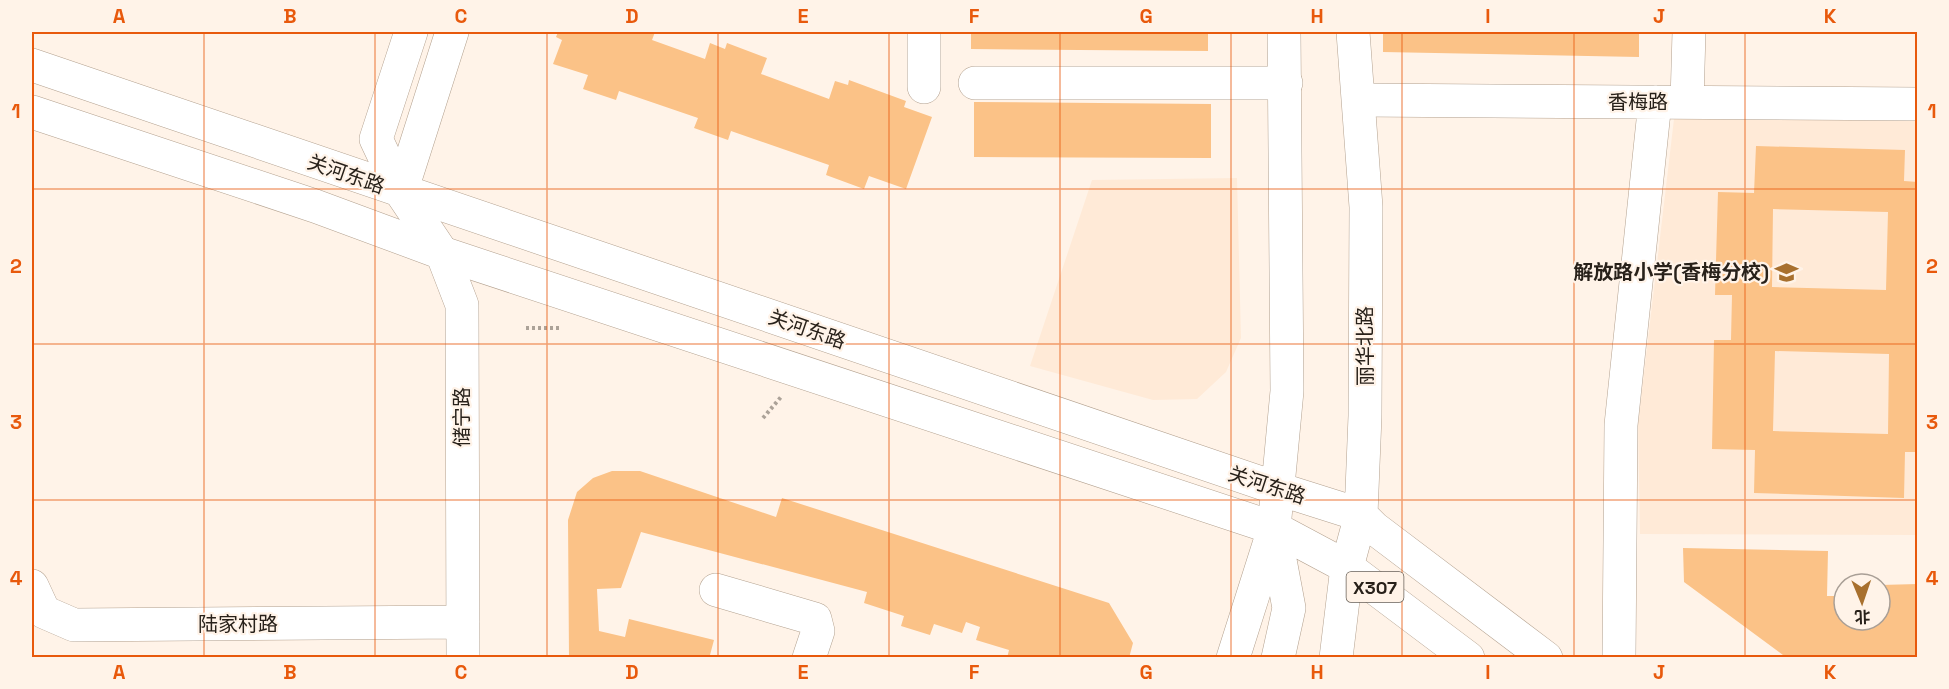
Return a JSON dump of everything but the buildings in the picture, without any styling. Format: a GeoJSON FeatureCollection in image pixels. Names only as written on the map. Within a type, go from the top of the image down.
{"type":"FeatureCollection","features":[{"type":"Feature","properties":{"kind":"main road","name":"储宁路"},"geometry":{"type":"LineString","coordinates":[[411,32],[376,139],[401,192],[442,253],[462,305],[463,657]]}},
{"type":"Feature","properties":{"kind":"main road"},"geometry":{"type":"LineString","coordinates":[[401,192],[452,32]]}},
{"type":"Feature","properties":{"kind":"main road"},"geometry":{"type":"LineString","coordinates":[[924,32],[924,87]]}},
{"type":"Feature","properties":{"kind":"main road"},"geometry":{"type":"LineString","coordinates":[[1233,657],[1274,528],[1287,391],[1284,32]]}},
{"type":"Feature","properties":{"kind":"main road","name":"丽华北路"},"geometry":{"type":"LineString","coordinates":[[1336,657],[1347,567],[1361,515],[1365,416],[1366,207],[1353,32]]}},
{"type":"Feature","properties":{"kind":"main road"},"geometry":{"type":"LineString","coordinates":[[1688,102],[1689,32]]}},
{"type":"Feature","properties":{"kind":"main road","name":"关河东路"},"geometry":{"type":"LineString","coordinates":[[32,65],[401,192],[1361,515],[1374,528],[1546,657]]}},
{"type":"Feature","properties":{"kind":"main road"},"geometry":{"type":"LineString","coordinates":[[975,83],[1286,83]]}},
{"type":"Feature","properties":{"kind":"main road","name":"香梅路"},"geometry":{"type":"LineString","coordinates":[[1359,100],[1917,104]]}},
{"type":"Feature","properties":{"kind":"main road"},"geometry":{"type":"LineString","coordinates":[[1619,657],[1621,425],[1655,102]]}},
{"type":"Feature","properties":{"kind":"main road","name":"关河东路"},"geometry":{"type":"LineString","coordinates":[[32,112],[315,206],[442,253],[1274,528],[1347,567],[1468,657]]}},
{"type":"Feature","properties":{"kind":"main road"},"geometry":{"type":"LineString","coordinates":[[1274,528],[1289,608],[1278,657]]}},
{"type":"Feature","properties":{"kind":"main road"},"geometry":{"type":"LineString","coordinates":[[1342,657],[1347,567]]}},
{"type":"Feature","properties":{"kind":"main road","name":"陆家村路"},"geometry":{"type":"LineString","coordinates":[[32,586],[44,612],[74,625],[463,622]]}},
{"type":"Feature","properties":{"kind":"main road"},"geometry":{"type":"LineString","coordinates":[[716,590],[815,619],[818,631],[809,657]]}},
{"type":"Feature","properties":{"kind":"shaded area","name":"解放路小学(香梅分校)"},"geometry":{"type":"Polygon","coordinates":[[[1674,119],[1917,121],[1917,535],[1640,534],[1638,424],[1674,119]]]}},
{"type":"Feature","properties":{"kind":"shaded area"},"geometry":{"type":"Polygon","coordinates":[[[1237,178],[1241,338],[1226,372],[1197,399],[1153,400],[1030,366],[1092,180],[1237,178]]]}},
{"type":"Feature","properties":{"kind":"place","name":"解放路小学(香梅分校)"},"geometry":{"type":"Point","coordinates":[1787,272]}}]}
